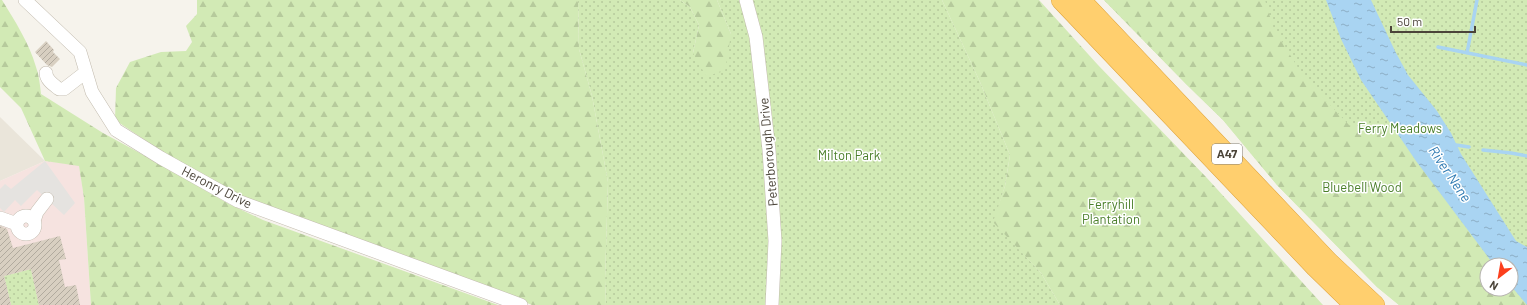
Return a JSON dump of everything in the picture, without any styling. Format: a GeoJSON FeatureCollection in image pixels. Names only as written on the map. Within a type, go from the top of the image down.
{"type":"FeatureCollection","features":[{"type":"Feature","properties":{"kind":"highway","name":"A47"},"geometry":{"type":"LineString","coordinates":[[1061,0],[1315,267],[1354,305]]}},
{"type":"Feature","properties":{"kind":"highway","name":"A47"},"geometry":{"type":"LineString","coordinates":[[1082,0],[1323,256],[1376,305]]}},
{"type":"Feature","properties":{"kind":"lane","name":"Heronry Drive"},"geometry":{"type":"LineString","coordinates":[[25,0],[80,52],[92,92],[116,130],[161,158],[238,201],[521,305]]}},
{"type":"Feature","properties":{"kind":"lane","name":"Peterborough Drive"},"geometry":{"type":"LineString","coordinates":[[746,0],[756,37],[769,150],[775,241],[772,305]]}},
{"type":"Feature","properties":{"kind":"lane"},"geometry":{"type":"LineString","coordinates":[[46,73],[49,80],[59,89],[64,89],[86,72]]}},
{"type":"Feature","properties":{"kind":"lane"},"geometry":{"type":"LineString","coordinates":[[0,218],[17,224],[20,232],[23,234],[29,234],[34,230],[34,221],[37,212],[47,200]]}},
{"type":"Feature","properties":{"kind":"shaded area"},"geometry":{"type":"Polygon","coordinates":[[[0,117],[45,161],[0,181],[0,117]]]}},
{"type":"Feature","properties":{"kind":"shaded area"},"geometry":{"type":"Polygon","coordinates":[[[45,161],[79,165],[84,198],[91,305],[0,305],[0,181],[45,161]]]}},
{"type":"Feature","properties":{"kind":"shaded area"},"geometry":{"type":"Polygon","coordinates":[[[45,161],[75,203],[64,215],[37,190],[21,206],[15,200],[4,212],[0,208],[0,189],[5,184],[11,189],[45,161]]]}},
{"type":"Feature","properties":{"kind":"green space"},"geometry":{"type":"Polygon","coordinates":[[[0,0],[2,0],[12,16],[30,49],[38,73],[41,94],[103,133],[229,204],[263,220],[498,305],[91,305],[84,198],[79,166],[45,161],[21,108],[0,87],[0,0]]]}},
{"type":"Feature","properties":{"kind":"green space"},"geometry":{"type":"Polygon","coordinates":[[[197,0],[578,0],[579,49],[592,96],[608,182],[605,280],[606,305],[532,305],[476,282],[241,196],[173,159],[115,120],[116,88],[130,62],[161,52],[186,51],[192,42],[186,26],[197,14],[197,0]]]}},
{"type":"Feature","properties":{"kind":"green space","name":"Milton Park"},"geometry":{"type":"Polygon","coordinates":[[[578,0],[680,0],[690,7],[699,25],[693,53],[731,34],[717,0],[942,0],[980,82],[1010,155],[1005,186],[994,222],[1041,273],[1060,305],[606,305],[605,280],[608,182],[592,96],[579,49],[578,0]]]}},
{"type":"Feature","properties":{"kind":"green space"},"geometry":{"type":"Polygon","coordinates":[[[680,0],[717,0],[731,34],[725,71],[706,76],[693,53],[699,25],[690,7],[680,0]]]}},
{"type":"Feature","properties":{"kind":"green space","name":"Ferryhill Plantation"},"geometry":{"type":"Polygon","coordinates":[[[942,0],[1039,0],[1098,65],[1206,177],[1323,305],[1060,305],[1041,273],[993,222],[1005,186],[1010,155],[980,82],[942,0]]]}},
{"type":"Feature","properties":{"kind":"green space","name":"Ferry Meadows"},"geometry":{"type":"Polygon","coordinates":[[[1104,0],[1527,0],[1527,305],[1399,305],[1377,287],[1277,185],[1223,120],[1104,0]]]}},
{"type":"Feature","properties":{"kind":"green space","name":"Bluebell Wood"},"geometry":{"type":"Polygon","coordinates":[[[1104,0],[1265,0],[1273,27],[1303,76],[1349,125],[1397,131],[1444,199],[1488,257],[1479,257],[1479,297],[1519,297],[1519,296],[1527,305],[1399,305],[1377,287],[1277,185],[1223,120],[1104,0]]]}},
{"type":"Feature","properties":{"kind":"green space"},"geometry":{"type":"Polygon","coordinates":[[[31,269],[39,305],[11,305],[4,276],[31,269]]]}},
{"type":"Feature","properties":{"kind":"water","name":"River Nene"},"geometry":{"type":"Polygon","coordinates":[[[1326,0],[1371,0],[1408,75],[1437,111],[1451,133],[1461,154],[1516,241],[1527,247],[1527,305],[1519,296],[1519,257],[1488,257],[1416,161],[1361,80],[1341,39],[1326,0]]]}},
{"type":"Feature","properties":{"kind":"building"},"geometry":{"type":"Polygon","coordinates":[[[46,41],[54,50],[53,52],[60,59],[52,67],[47,65],[35,52],[46,41]]]}},
{"type":"Feature","properties":{"kind":"building"},"geometry":{"type":"Polygon","coordinates":[[[0,226],[7,229],[13,248],[60,236],[66,259],[59,260],[65,287],[76,285],[80,305],[39,305],[31,269],[4,276],[11,305],[0,305],[0,226]]]}},
{"type":"Feature","properties":{"kind":"waterway"},"geometry":{"type":"LineString","coordinates":[[1467,53],[1477,0]]}},
{"type":"Feature","properties":{"kind":"waterway"},"geometry":{"type":"LineString","coordinates":[[1438,47],[1527,65]]}},
{"type":"Feature","properties":{"kind":"waterway"},"geometry":{"type":"LineString","coordinates":[[1456,145],[1469,147]]}},
{"type":"Feature","properties":{"kind":"waterway"},"geometry":{"type":"LineString","coordinates":[[1483,150],[1527,156]]}}]}
